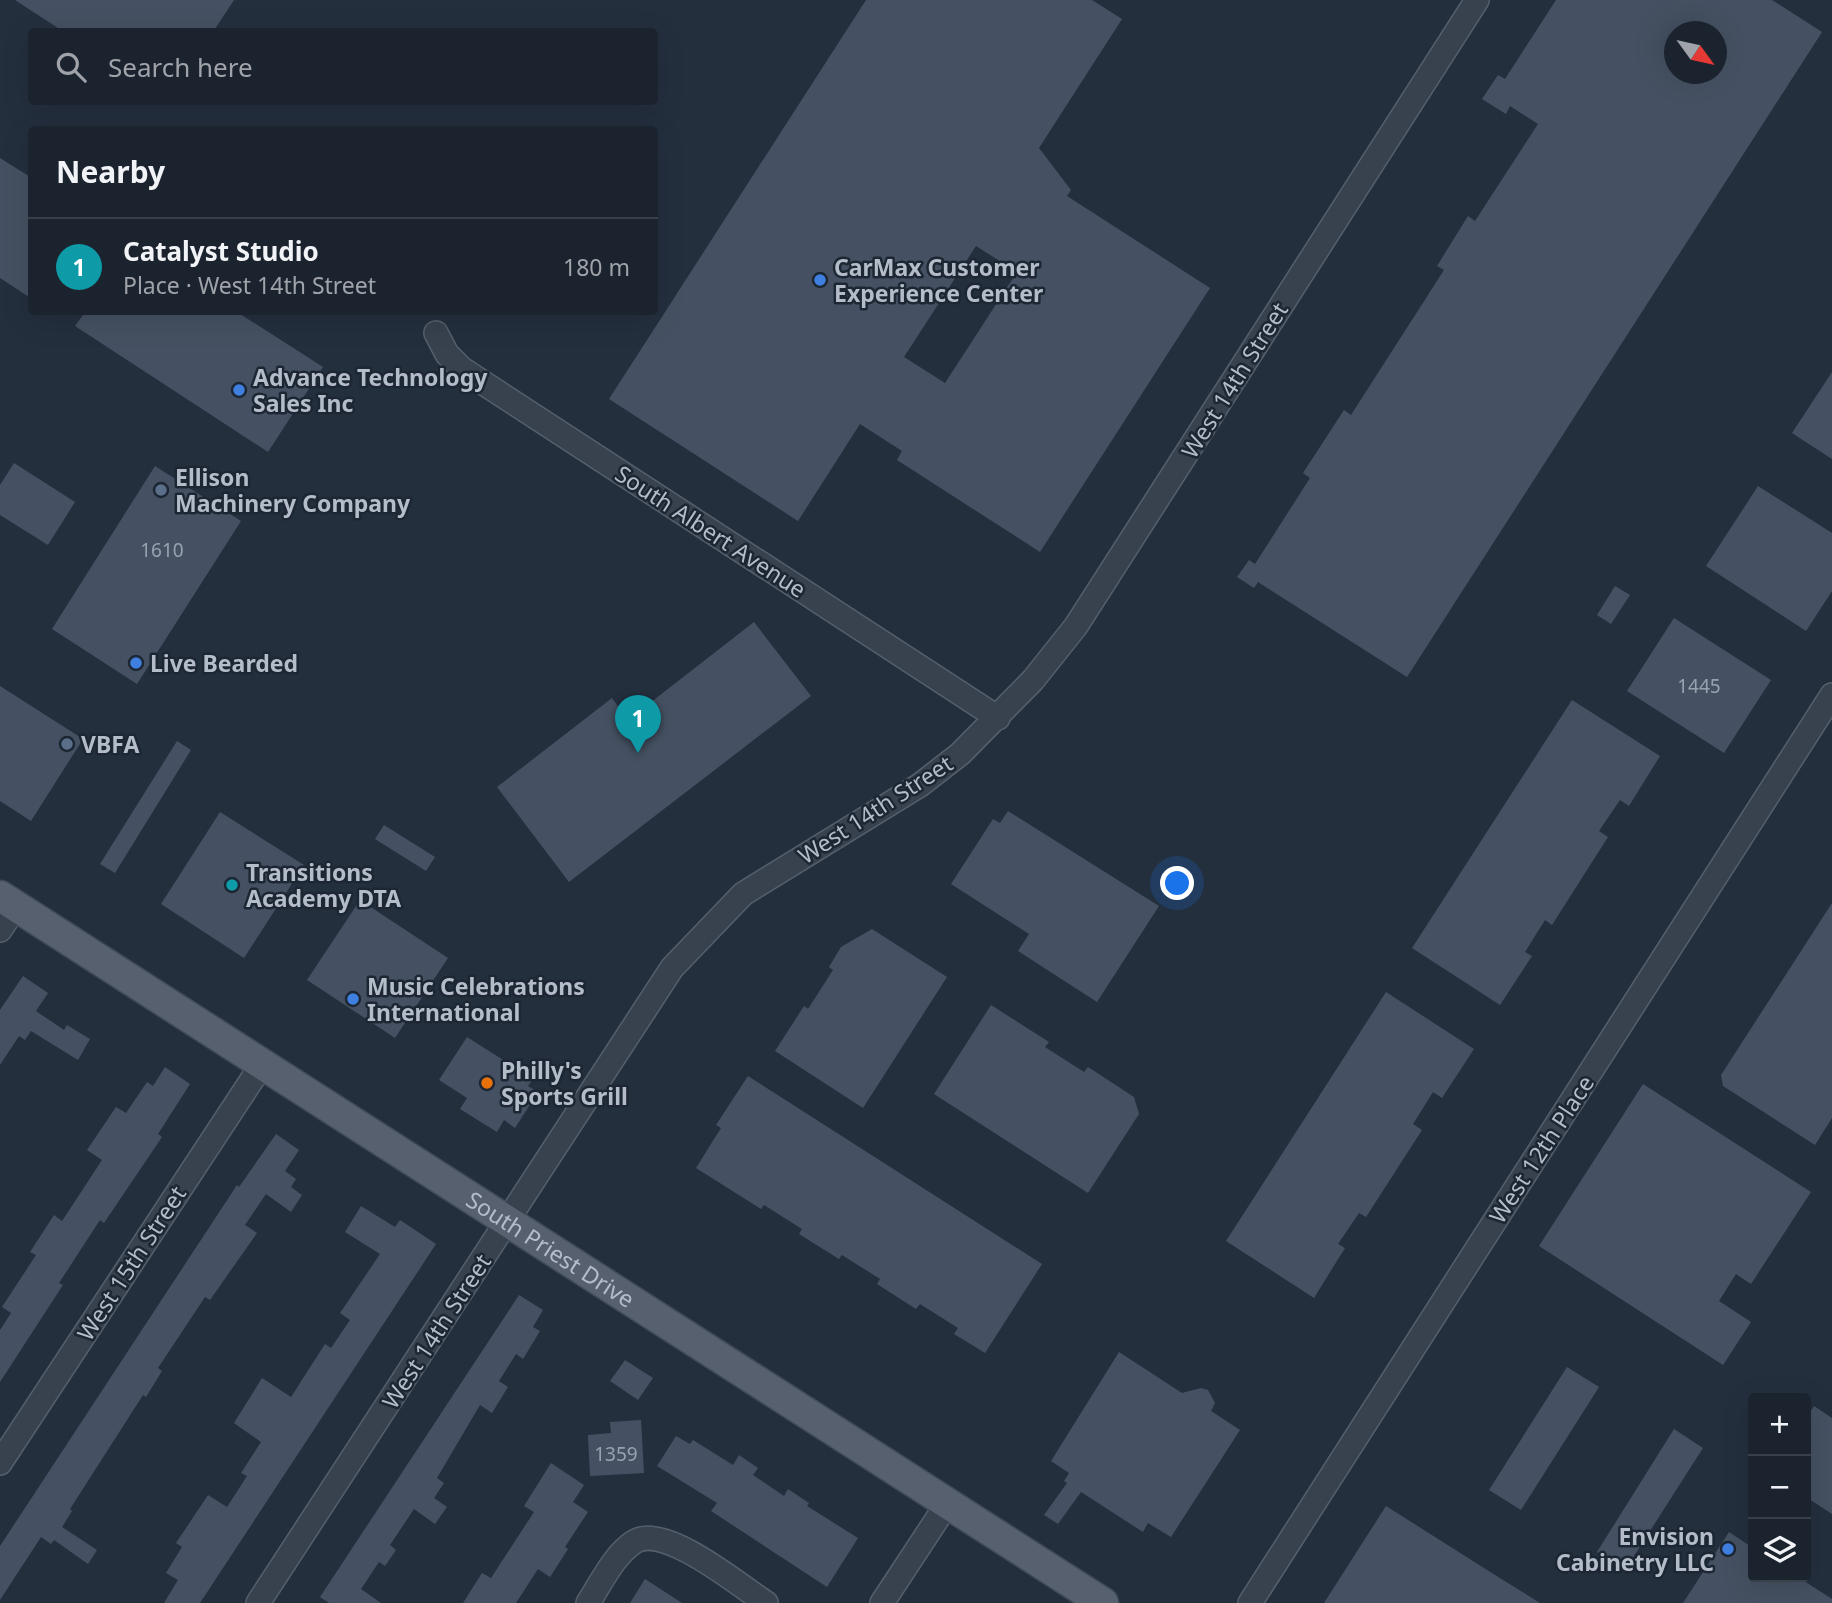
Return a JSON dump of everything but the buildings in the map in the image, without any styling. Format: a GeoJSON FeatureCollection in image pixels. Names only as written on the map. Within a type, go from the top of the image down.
{"type":"FeatureCollection","features":[{"type":"Feature","properties":{"kind":"main road","name":"South Priest Drive"},"geometry":{"type":"LineString","coordinates":[[5,911],[262,1063],[1102,1603]]}},
{"type":"Feature","properties":{"kind":"street","name":"West 14th Street"},"geometry":{"type":"LineString","coordinates":[[258,1603],[636,1020],[691,946],[743,894],[829,838],[920,785],[960,754],[1033,680],[1076,626],[1477,0]]}},
{"type":"Feature","properties":{"kind":"street","name":"South Albert Avenue"},"geometry":{"type":"LineString","coordinates":[[436,333],[447,354],[462,369],[998,718]]}},
{"type":"Feature","properties":{"kind":"street","name":"West 12th Place"},"geometry":{"type":"LineString","coordinates":[[1250,1603],[1832,695]]}},
{"type":"Feature","properties":{"kind":"street","name":"West 15th Street"},"geometry":{"type":"LineString","coordinates":[[0,1463],[262,1063]]}},
{"type":"Feature","properties":{"kind":"street"},"geometry":{"type":"LineString","coordinates":[[881,1603],[947,1504]]}},
{"type":"Feature","properties":{"kind":"street"},"geometry":{"type":"LineString","coordinates":[[588,1603],[624,1551],[643,1537],[654,1536],[676,1544],[766,1603]]}},
{"type":"Feature","properties":{"kind":"place","name":"CarMax Customer Experience Center"},"geometry":{"type":"Point","coordinates":[820,280]}},
{"type":"Feature","properties":{"kind":"place","name":"Advance Technology Sales Inc"},"geometry":{"type":"Point","coordinates":[239,390]}},
{"type":"Feature","properties":{"kind":"place","name":"Ellison Machinery Company"},"geometry":{"type":"Point","coordinates":[161,490]}},
{"type":"Feature","properties":{"kind":"place","name":"Live Bearded"},"geometry":{"type":"Point","coordinates":[136,663]}},
{"type":"Feature","properties":{"kind":"place","name":"VBFA"},"geometry":{"type":"Point","coordinates":[67,744]}},
{"type":"Feature","properties":{"kind":"place","name":"Catalyst Studio"},"geometry":{"type":"Point","coordinates":[638,753]}},
{"type":"Feature","properties":{"kind":"place","name":"Transitions Academy DTA"},"geometry":{"type":"Point","coordinates":[232,885]}},
{"type":"Feature","properties":{"kind":"place","name":"Music Celebrations International"},"geometry":{"type":"Point","coordinates":[353,999]}},
{"type":"Feature","properties":{"kind":"place","name":"Philly's Sports Grill"},"geometry":{"type":"Point","coordinates":[487,1083]}},
{"type":"Feature","properties":{"kind":"place","name":"Envision Cabinetry LLC"},"geometry":{"type":"Point","coordinates":[1728,1549]}}]}
